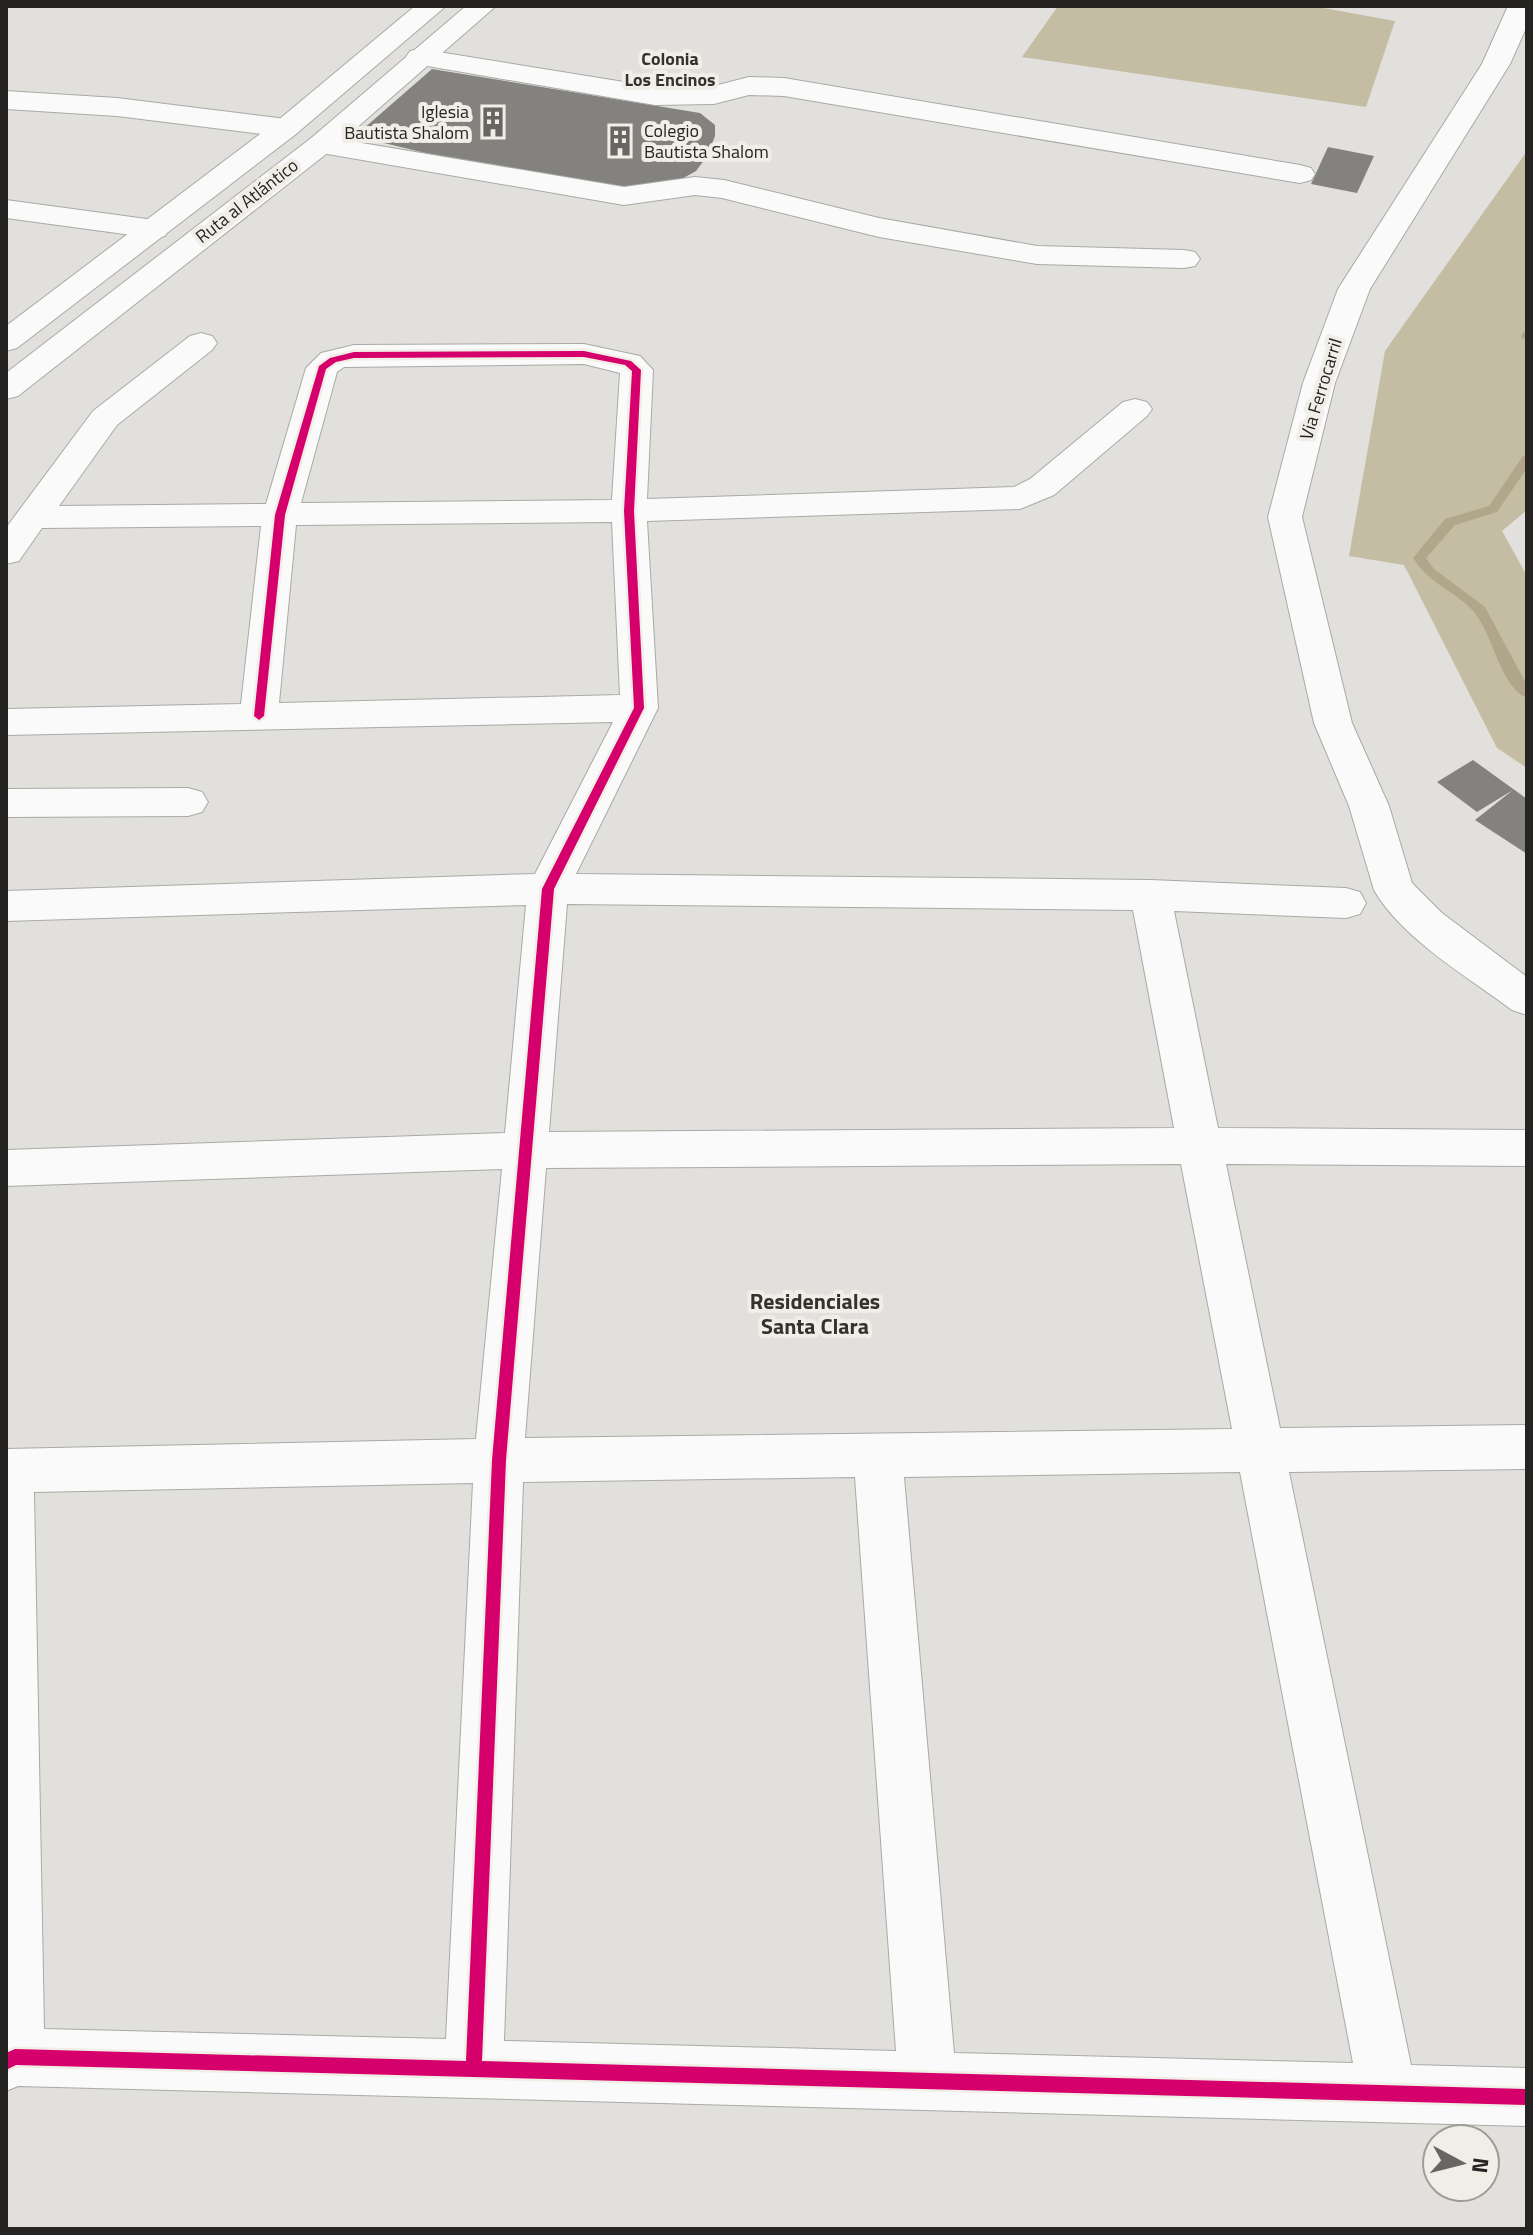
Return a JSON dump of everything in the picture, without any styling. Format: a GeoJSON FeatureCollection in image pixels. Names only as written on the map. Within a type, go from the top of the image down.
{"type":"FeatureCollection","features":[{"type":"Feature","properties":{"kind":"main road","name":"Ruta al Atlántico"},"geometry":{"type":"LineString","coordinates":[[6,341],[286,128],[432,6]]}},
{"type":"Feature","properties":{"kind":"main road","name":"Ruta al Atlántico"},"geometry":{"type":"LineString","coordinates":[[6,389],[320,145],[482,6]]}},
{"type":"Feature","properties":{"kind":"main road","name":"Via Ferrocarril"},"geometry":{"type":"LineString","coordinates":[[1522,6],[1496,64],[1354,289],[1319,383],[1285,517],[1333,723],[1369,806],[1394,890],[1427,924],[1527,999]]}},
{"type":"Feature","properties":{"kind":"main road"},"geometry":{"type":"LineString","coordinates":[[420,57],[655,96],[714,95],[749,86],[784,87],[1300,174]]}},
{"type":"Feature","properties":{"kind":"main road"},"geometry":{"type":"LineString","coordinates":[[6,100],[117,107],[286,128]]}},
{"type":"Feature","properties":{"kind":"main road"},"geometry":{"type":"LineString","coordinates":[[320,145],[624,196],[695,186],[724,189],[770,202],[1037,255],[1101,260],[1136,256],[1184,259]]}},
{"type":"Feature","properties":{"kind":"main road"},"geometry":{"type":"LineString","coordinates":[[6,209],[154,229]]}},
{"type":"Feature","properties":{"kind":"main road"},"geometry":{"type":"LineString","coordinates":[[6,553],[105,418],[201,343]]}},
{"type":"Feature","properties":{"kind":"main road"},"geometry":{"type":"LineString","coordinates":[[259,716],[280,515],[322,368],[333,360],[354,355],[584,354],[628,363],[637,370],[629,511],[639,708],[548,889],[499,1460],[474,2069]]}},
{"type":"Feature","properties":{"kind":"main road"},"geometry":{"type":"LineString","coordinates":[[35,517],[629,511],[1020,498],[1042,487],[1135,409]]}},
{"type":"Feature","properties":{"kind":"main road"},"geometry":{"type":"LineString","coordinates":[[6,722],[639,708]]}},
{"type":"Feature","properties":{"kind":"main road"},"geometry":{"type":"LineString","coordinates":[[6,803],[188,802]]}},
{"type":"Feature","properties":{"kind":"main road"},"geometry":{"type":"LineString","coordinates":[[6,906],[548,889],[1150,895],[1346,903]]}},
{"type":"Feature","properties":{"kind":"main road"},"geometry":{"type":"LineString","coordinates":[[1150,895],[1388,2093]]}},
{"type":"Feature","properties":{"kind":"main road"},"geometry":{"type":"LineString","coordinates":[[6,1168],[528,1150],[1200,1146],[1527,1148]]}},
{"type":"Feature","properties":{"kind":"main road"},"geometry":{"type":"LineString","coordinates":[[1527,1447],[499,1460],[8,1471],[10,2060],[1527,2097]]}},
{"type":"Feature","properties":{"kind":"main road"},"geometry":{"type":"LineString","coordinates":[[878,1455],[927,2081]]}},
{"type":"Feature","properties":{"kind":"shaded area"},"geometry":{"type":"Polygon","coordinates":[[[1058,6],[1312,6],[1395,21],[1366,107],[1022,57],[1058,6]]]}},
{"type":"Feature","properties":{"kind":"shaded area"},"geometry":{"type":"Polygon","coordinates":[[[1527,151],[1527,510],[1502,531],[1527,576],[1527,768],[1497,748],[1404,565],[1349,556],[1385,351],[1527,151]]]}},
{"type":"Feature","properties":{"kind":"building"},"geometry":{"type":"Polygon","coordinates":[[[432,69],[700,113],[715,125],[715,136],[708,155],[696,171],[669,186],[637,192],[500,171],[355,136],[432,69]]]}},
{"type":"Feature","properties":{"kind":"building"},"geometry":{"type":"Polygon","coordinates":[[[1328,147],[1374,156],[1357,193],[1311,184],[1328,147]]]}},
{"type":"Feature","properties":{"kind":"building"},"geometry":{"type":"Polygon","coordinates":[[[1473,760],[1527,799],[1527,854],[1475,820],[1513,790],[1477,812],[1437,782],[1473,760]]]}},
{"type":"Feature","properties":{"kind":"waterway"},"geometry":{"type":"LineString","coordinates":[[1527,459],[1493,509],[1450,522],[1419,558],[1429,572],[1480,610],[1519,686],[1527,693]]}},
{"type":"Feature","properties":{"kind":"cycle path"},"geometry":{"type":"LineString","coordinates":[[259,716],[280,515],[322,368],[333,360],[354,355],[584,354],[628,363],[637,370],[629,511],[639,708],[548,889],[499,1460],[474,2069]]}},
{"type":"Feature","properties":{"kind":"cycle path"},"geometry":{"type":"LineString","coordinates":[[6,2062],[15,2057],[1527,2097]]}},
{"type":"Feature","properties":{"kind":"place","name":"Iglesia Bautista Shalom"},"geometry":{"type":"Point","coordinates":[493,122]}},
{"type":"Feature","properties":{"kind":"place","name":"Colegio Bautista Shalom"},"geometry":{"type":"Point","coordinates":[620,141]}},
{"type":"Feature","properties":{"kind":"district","name":"Colonia Los Encinos"},"geometry":{"type":"Point","coordinates":[670,69]}},
{"type":"Feature","properties":{"kind":"district","name":"Residenciales Santa Clara"},"geometry":{"type":"Point","coordinates":[815,1314]}}]}
